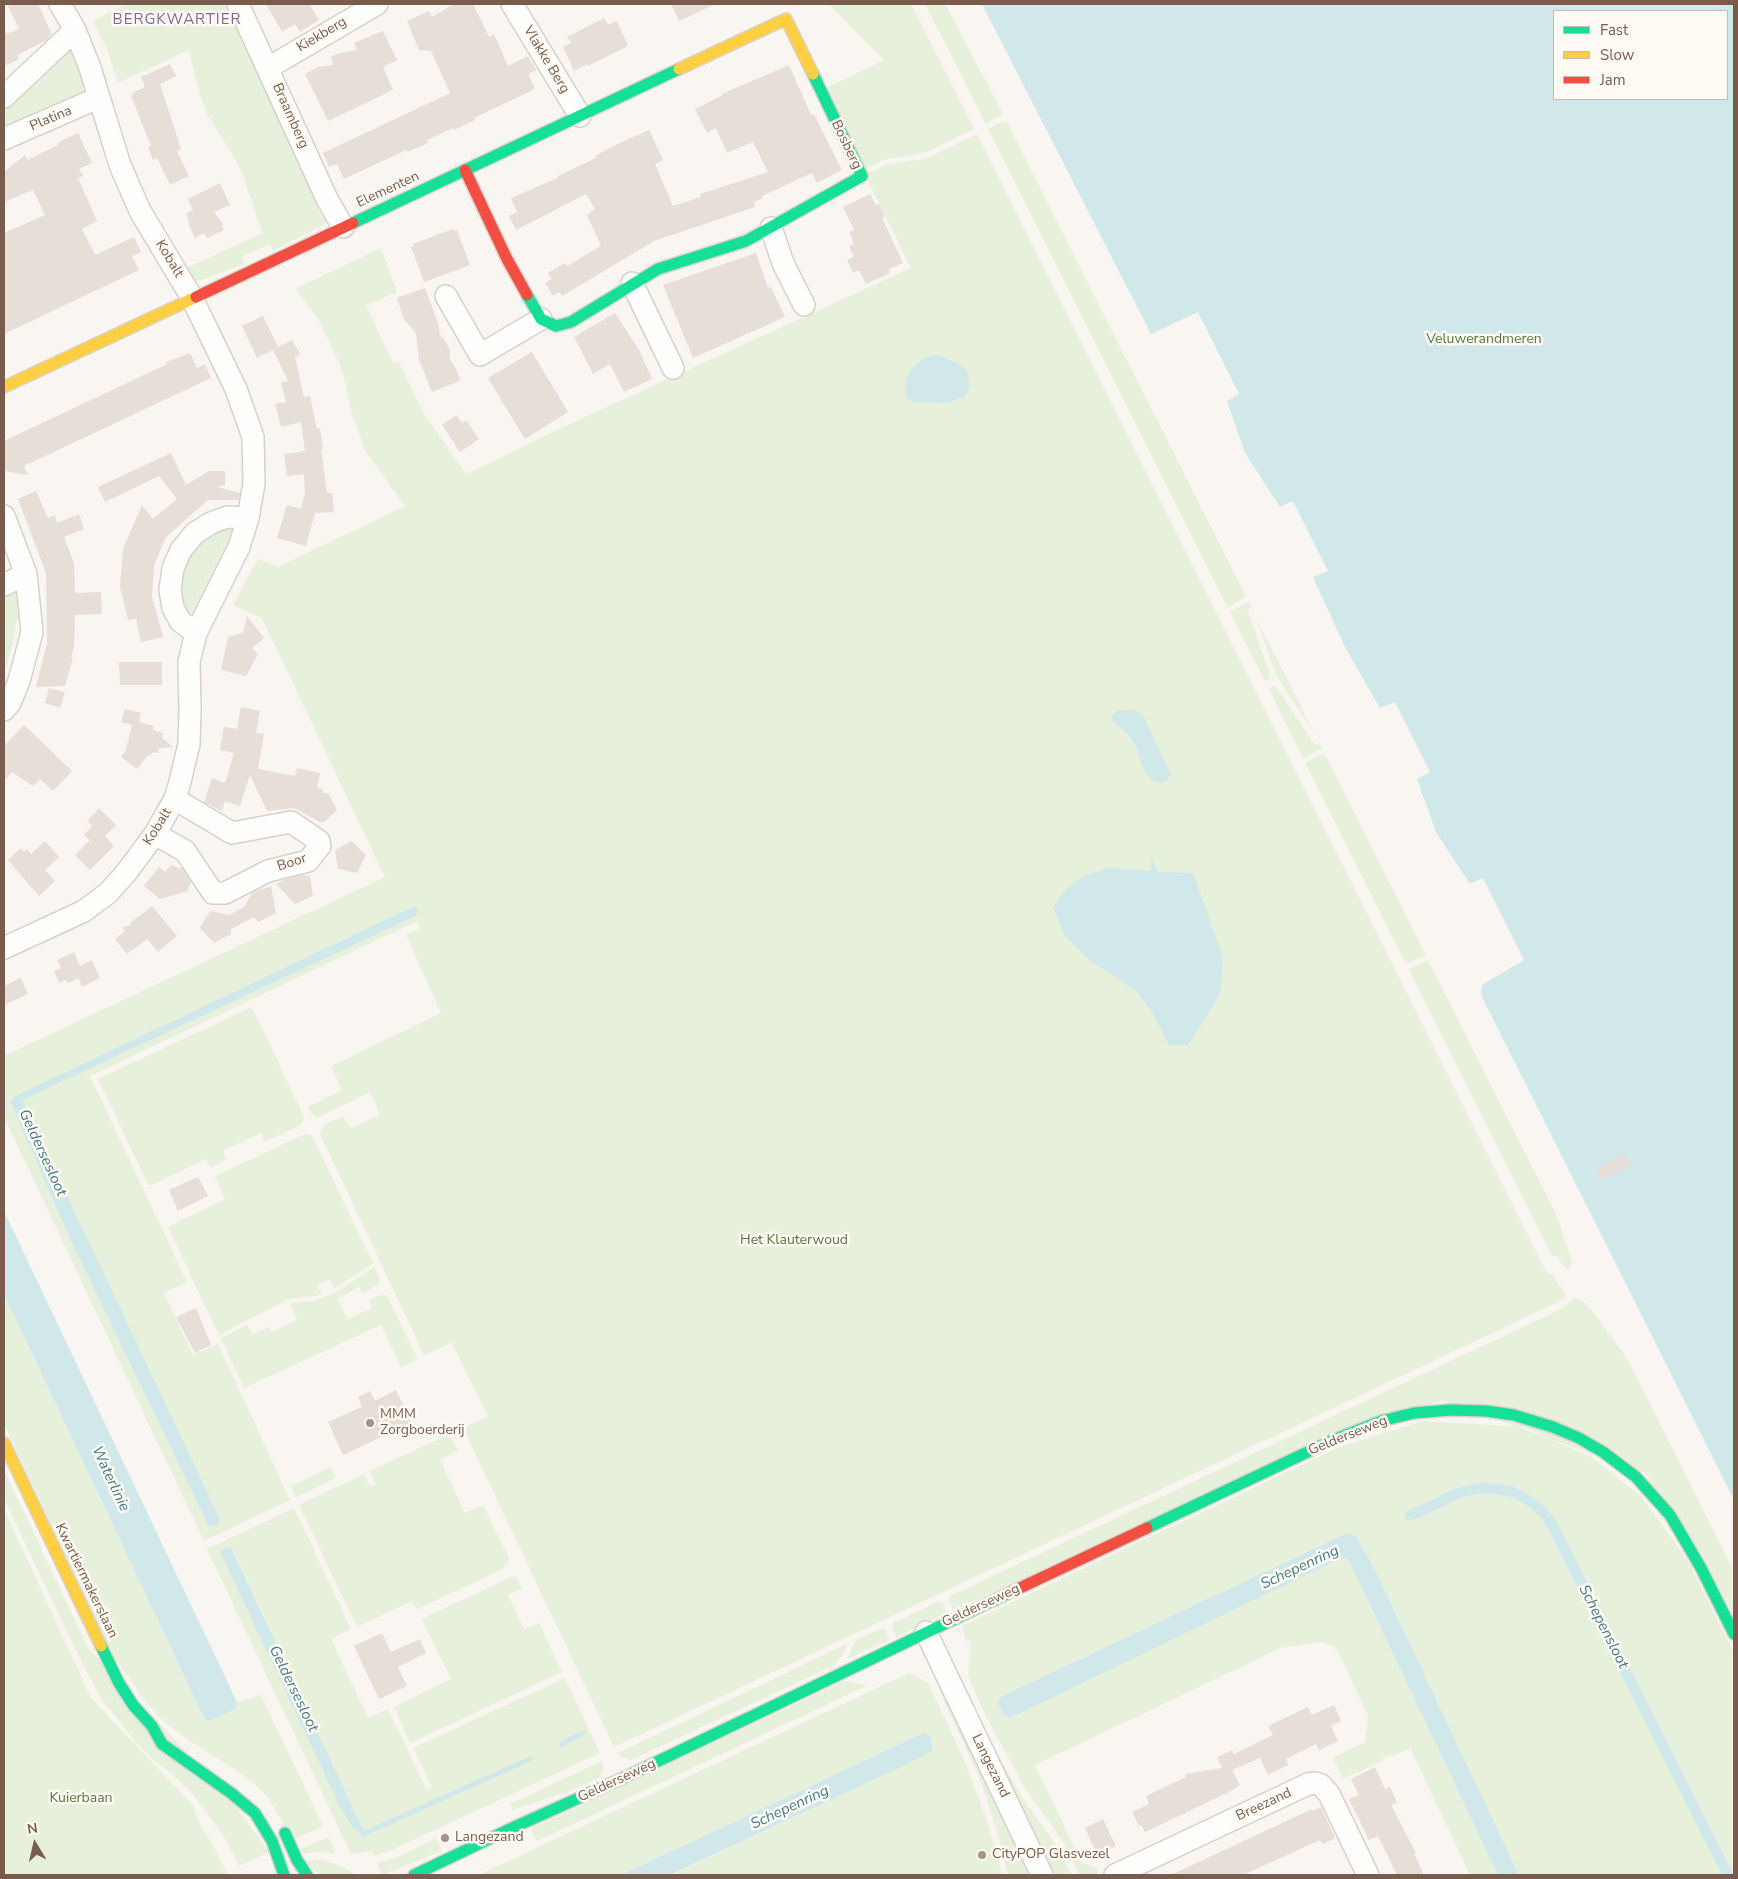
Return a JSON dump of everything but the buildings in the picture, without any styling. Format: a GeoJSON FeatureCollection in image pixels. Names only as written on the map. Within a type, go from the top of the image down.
{"type":"FeatureCollection","features":[{"type":"Feature","properties":{"kind":"street","name":"Kobalt"},"geometry":{"type":"LineString","coordinates":[[4,948],[84,911],[108,893],[126,873],[155,834],[174,799],[189,744],[189,662],[196,633],[239,547],[248,518],[254,483],[253,437],[236,389],[192,298],[140,212],[120,165],[90,68],[75,30],[60,4]]}},
{"type":"Feature","properties":{"kind":"street","name":"Braamberg"},"geometry":{"type":"LineString","coordinates":[[238,4],[327,199],[343,228]]}},
{"type":"Feature","properties":{"kind":"street","name":"Kiekberg"},"geometry":{"type":"LineString","coordinates":[[268,68],[377,4]]}},
{"type":"Feature","properties":{"kind":"street","name":"Vlakke Berg"},"geometry":{"type":"LineString","coordinates":[[512,4],[580,116]]}},
{"type":"Feature","properties":{"kind":"street","name":"Elementen"},"geometry":{"type":"LineString","coordinates":[[4,387],[786,19]]}},
{"type":"Feature","properties":{"kind":"street","name":"Bosberg"},"geometry":{"type":"LineString","coordinates":[[541,319],[556,326],[571,322],[632,283],[658,269],[746,241],[862,176],[786,19]]}},
{"type":"Feature","properties":{"kind":"street"},"geometry":{"type":"LineString","coordinates":[[4,97],[75,30]]}},
{"type":"Feature","properties":{"kind":"street","name":"Platina"},"geometry":{"type":"LineString","coordinates":[[4,139],[98,98]]}},
{"type":"Feature","properties":{"kind":"street"},"geometry":{"type":"LineString","coordinates":[[446,296],[480,355],[541,319],[506,259],[465,170]]}},
{"type":"Feature","properties":{"kind":"street"},"geometry":{"type":"LineString","coordinates":[[771,228],[783,263],[804,306]]}},
{"type":"Feature","properties":{"kind":"street"},"geometry":{"type":"LineString","coordinates":[[632,283],[673,368]]}},
{"type":"Feature","properties":{"kind":"street"},"geometry":{"type":"LineString","coordinates":[[4,516],[26,574],[32,632],[19,682],[10,702],[4,710]]}},
{"type":"Feature","properties":{"kind":"street"},"geometry":{"type":"LineString","coordinates":[[196,633],[180,622],[173,608],[170,590],[172,568],[181,550],[195,534],[211,522],[228,517],[248,518]]}},
{"type":"Feature","properties":{"kind":"street"},"geometry":{"type":"LineString","coordinates":[[4,584],[26,574]]}},
{"type":"Feature","properties":{"kind":"street","name":"Boor"},"geometry":{"type":"LineString","coordinates":[[155,834],[185,851],[213,893],[225,893],[268,871],[308,861],[320,846],[319,840],[291,822],[232,833],[174,799]]}},
{"type":"Feature","properties":{"kind":"street","name":"Gelderseweg"},"geometry":{"type":"LineString","coordinates":[[414,1875],[621,1779],[926,1632],[1354,1431],[1381,1421],[1414,1413],[1450,1410],[1486,1411],[1536,1422],[1579,1438],[1619,1463],[1655,1497],[1670,1515],[1701,1568],[1734,1634]]}},
{"type":"Feature","properties":{"kind":"street","name":"Kwartiermakerslaan"},"geometry":{"type":"LineString","coordinates":[[4,1443],[119,1683],[133,1705],[152,1726],[162,1744],[231,1793],[255,1814],[272,1841],[284,1875]]}},
{"type":"Feature","properties":{"kind":"street","name":"Gelderseweg"},"geometry":{"type":"LineString","coordinates":[[926,1632],[937,1656]]}},
{"type":"Feature","properties":{"kind":"street","name":"Langezand"},"geometry":{"type":"LineString","coordinates":[[937,1656],[1042,1875]]}},
{"type":"Feature","properties":{"kind":"street","name":"Kwartiermakerslaan"},"geometry":{"type":"LineString","coordinates":[[152,1726],[168,1734]]}},
{"type":"Feature","properties":{"kind":"street","name":"Breezand"},"geometry":{"type":"LineString","coordinates":[[1115,1875],[1308,1784],[1315,1783],[1321,1785],[1329,1794],[1368,1875]]}},
{"type":"Feature","properties":{"kind":"street"},"geometry":{"type":"LineString","coordinates":[[278,1820],[297,1860],[307,1875]]}},
{"type":"Feature","properties":{"kind":"green space"},"geometry":{"type":"Polygon","coordinates":[[[126,4],[232,4],[319,190],[311,194],[321,216],[328,213],[325,224],[273,251],[270,244],[242,257],[245,264],[195,282],[185,269],[262,233],[243,175],[208,116],[200,96],[189,50],[118,83],[107,49],[93,21],[126,4]]]}},
{"type":"Feature","properties":{"kind":"green space"},"geometry":{"type":"Polygon","coordinates":[[[829,4],[911,4],[974,129],[927,152],[883,160],[863,170],[822,90],[884,60],[829,4]]]}},
{"type":"Feature","properties":{"kind":"green space"},"geometry":{"type":"Polygon","coordinates":[[[925,4],[945,4],[1003,114],[986,124],[925,4]]]}},
{"type":"Feature","properties":{"kind":"green space"},"geometry":{"type":"Polygon","coordinates":[[[72,49],[85,85],[82,95],[4,131],[4,107],[72,49]]]}},
{"type":"Feature","properties":{"kind":"green space"},"geometry":{"type":"Polygon","coordinates":[[[1006,120],[1246,597],[1227,607],[988,129],[1006,120]]]}},
{"type":"Feature","properties":{"kind":"green space","name":"Het Klauterwoud"},"geometry":{"type":"Polygon","coordinates":[[[977,134],[1548,1275],[1552,1273],[1564,1291],[1565,1296],[1554,1304],[614,1747],[463,1428],[488,1416],[452,1343],[424,1355],[320,1134],[326,1124],[343,1116],[350,1128],[380,1115],[370,1092],[319,1117],[312,1114],[308,1107],[342,1090],[331,1066],[441,1013],[406,935],[420,929],[417,921],[90,1076],[187,1282],[164,1293],[193,1355],[218,1344],[290,1500],[204,1541],[4,1117],[4,1056],[385,877],[262,618],[233,605],[258,559],[278,567],[405,506],[366,452],[353,417],[342,370],[319,320],[295,289],[381,248],[397,292],[366,305],[393,363],[398,361],[423,412],[466,474],[574,422],[911,268],[865,175],[887,164],[925,159],[977,134]],[[941,355],[948,403],[964,397],[957,362],[941,355]],[[1116,711],[1119,727],[1136,746],[1143,769],[1162,783],[1116,711]],[[412,907],[11,1098],[11,1103],[70,1239],[208,1525],[213,1527],[219,1524],[220,1519],[23,1102],[25,1099],[416,916],[418,911],[412,907]]]}},
{"type":"Feature","properties":{"kind":"green space"},"geometry":{"type":"Polygon","coordinates":[[[227,522],[237,529],[228,552],[193,614],[189,616],[179,603],[177,589],[188,550],[227,522]]]}},
{"type":"Feature","properties":{"kind":"green space"},"geometry":{"type":"Polygon","coordinates":[[[14,590],[21,595],[23,620],[16,620],[13,643],[4,675],[4,594],[14,590]]]}},
{"type":"Feature","properties":{"kind":"green space"},"geometry":{"type":"Polygon","coordinates":[[[1249,602],[1251,607],[1247,609],[1271,677],[1265,681],[1230,612],[1249,602]]]}},
{"type":"Feature","properties":{"kind":"green space"},"geometry":{"type":"Polygon","coordinates":[[[1257,620],[1292,689],[1314,733],[1276,675],[1257,620]]]}},
{"type":"Feature","properties":{"kind":"green space"},"geometry":{"type":"Polygon","coordinates":[[[1275,685],[1315,745],[1319,743],[1322,748],[1303,758],[1269,689],[1275,685]]]}},
{"type":"Feature","properties":{"kind":"green space"},"geometry":{"type":"Polygon","coordinates":[[[1324,753],[1426,955],[1406,964],[1305,763],[1324,753]]]}},
{"type":"Feature","properties":{"kind":"green space"},"geometry":{"type":"Polygon","coordinates":[[[1428,960],[1556,1214],[1572,1263],[1569,1269],[1564,1268],[1557,1256],[1553,1257],[1409,969],[1428,960]]]}},
{"type":"Feature","properties":{"kind":"green space"},"geometry":{"type":"Polygon","coordinates":[[[252,1007],[304,1117],[302,1123],[265,1142],[261,1133],[223,1151],[226,1159],[211,1168],[206,1159],[149,1186],[98,1079],[252,1007]]]}},
{"type":"Feature","properties":{"kind":"green space"},"geometry":{"type":"Polygon","coordinates":[[[309,1134],[312,1136],[373,1263],[334,1289],[329,1279],[317,1285],[322,1295],[288,1299],[219,1335],[168,1227],[225,1199],[215,1176],[303,1135],[309,1134]]]}},
{"type":"Feature","properties":{"kind":"green space"},"geometry":{"type":"Polygon","coordinates":[[[374,1267],[380,1279],[378,1285],[362,1293],[359,1287],[337,1299],[348,1319],[372,1308],[369,1300],[385,1295],[418,1359],[401,1367],[381,1325],[244,1388],[221,1338],[247,1325],[253,1334],[269,1327],[272,1332],[297,1319],[290,1303],[312,1301],[333,1294],[374,1267]]]}},
{"type":"Feature","properties":{"kind":"green space"},"geometry":{"type":"Polygon","coordinates":[[[4,1294],[204,1718],[237,1706],[237,1702],[261,1695],[323,1826],[293,1840],[268,1797],[233,1768],[191,1742],[162,1720],[147,1704],[109,1649],[4,1424],[4,1294]]]}},
{"type":"Feature","properties":{"kind":"green space"},"geometry":{"type":"Polygon","coordinates":[[[1575,1298],[1583,1301],[1594,1313],[1628,1360],[1734,1571],[1734,1613],[1645,1473],[1442,1400],[953,1610],[949,1600],[950,1596],[1555,1312],[1575,1298]]]}},
{"type":"Feature","properties":{"kind":"green space"},"geometry":{"type":"Polygon","coordinates":[[[1423,1421],[1524,1427],[1593,1458],[1642,1497],[1688,1561],[1734,1653],[1734,1874],[1555,1518],[1541,1503],[1524,1492],[1512,1486],[1485,1482],[1456,1488],[1404,1515],[1407,1521],[1419,1518],[1462,1497],[1487,1493],[1512,1497],[1531,1508],[1539,1516],[1546,1525],[1722,1875],[1519,1875],[1377,1574],[1357,1537],[1349,1533],[1000,1697],[998,1704],[1003,1714],[1343,1557],[1346,1558],[1498,1875],[1470,1875],[1410,1748],[1391,1757],[1390,1755],[1383,1758],[1383,1761],[1343,1779],[1333,1758],[1365,1742],[1368,1715],[1339,1654],[1333,1646],[1321,1642],[1281,1648],[1035,1765],[1081,1862],[1098,1869],[1097,1875],[1079,1875],[1064,1843],[1023,1785],[986,1716],[968,1676],[971,1640],[966,1641],[962,1626],[1342,1446],[1423,1421]]]}},
{"type":"Feature","properties":{"kind":"green space"},"geometry":{"type":"Polygon","coordinates":[[[449,1434],[458,1450],[440,1460],[465,1513],[483,1505],[509,1558],[508,1563],[503,1569],[417,1609],[412,1601],[357,1627],[299,1505],[364,1474],[370,1487],[376,1485],[370,1471],[449,1434]]]}},
{"type":"Feature","properties":{"kind":"green space"},"geometry":{"type":"Polygon","coordinates":[[[331,1467],[336,1478],[296,1497],[291,1486],[331,1467]]]}},
{"type":"Feature","properties":{"kind":"green space"},"geometry":{"type":"Polygon","coordinates":[[[4,1470],[88,1648],[229,1797],[269,1852],[239,1866],[226,1840],[195,1797],[178,1779],[153,1759],[134,1740],[100,1697],[74,1647],[4,1499],[4,1470]]]}},
{"type":"Feature","properties":{"kind":"green space"},"geometry":{"type":"Polygon","coordinates":[[[294,1508],[351,1629],[331,1639],[368,1718],[388,1709],[427,1790],[432,1787],[413,1748],[565,1678],[600,1753],[394,1849],[375,1856],[372,1851],[350,1852],[207,1549],[294,1508]],[[233,1549],[222,1550],[222,1554],[341,1809],[347,1819],[365,1833],[233,1549]]]}},
{"type":"Feature","properties":{"kind":"green space","name":"Kuierbaan"},"geometry":{"type":"Polygon","coordinates":[[[4,1509],[91,1698],[193,1805],[200,1825],[213,1845],[228,1875],[4,1875],[4,1509]]]}},
{"type":"Feature","properties":{"kind":"green space"},"geometry":{"type":"Polygon","coordinates":[[[511,1577],[516,1577],[522,1588],[508,1595],[524,1629],[539,1623],[562,1672],[410,1743],[394,1707],[451,1679],[422,1619],[511,1577]]]}},
{"type":"Feature","properties":{"kind":"green space"},"geometry":{"type":"Polygon","coordinates":[[[938,1602],[943,1603],[947,1613],[896,1637],[892,1627],[893,1623],[938,1602]]]}},
{"type":"Feature","properties":{"kind":"green space"},"geometry":{"type":"Polygon","coordinates":[[[885,1629],[890,1640],[847,1659],[856,1640],[885,1629]]]}},
{"type":"Feature","properties":{"kind":"green space"},"geometry":{"type":"Polygon","coordinates":[[[847,1644],[841,1657],[833,1666],[631,1760],[621,1757],[618,1753],[847,1644]]]}},
{"type":"Feature","properties":{"kind":"green space"},"geometry":{"type":"Polygon","coordinates":[[[909,1673],[928,1683],[961,1753],[986,1817],[1002,1875],[672,1875],[933,1751],[931,1737],[923,1733],[621,1875],[479,1875],[909,1673]]]}},
{"type":"Feature","properties":{"kind":"green space"},"geometry":{"type":"Polygon","coordinates":[[[961,1680],[996,1752],[1024,1800],[1061,1852],[1072,1875],[1050,1875],[961,1687],[961,1680]]]}},
{"type":"Feature","properties":{"kind":"green space"},"geometry":{"type":"Polygon","coordinates":[[[844,1681],[868,1685],[537,1841],[531,1829],[844,1681]]]}},
{"type":"Feature","properties":{"kind":"green space"},"geometry":{"type":"Polygon","coordinates":[[[939,1690],[944,1694],[1030,1875],[1008,1875],[999,1838],[980,1779],[939,1690]]]}},
{"type":"Feature","properties":{"kind":"green space"},"geometry":{"type":"Polygon","coordinates":[[[602,1761],[603,1767],[600,1777],[576,1789],[513,1810],[510,1804],[602,1761]]]}},
{"type":"Feature","properties":{"kind":"green space"},"geometry":{"type":"Polygon","coordinates":[[[328,1837],[335,1852],[334,1854],[320,1852],[301,1854],[299,1850],[328,1837]]]}},
{"type":"Feature","properties":{"kind":"green space"},"geometry":{"type":"Polygon","coordinates":[[[436,1838],[442,1851],[382,1875],[377,1862],[398,1857],[436,1838]]]}},
{"type":"Feature","properties":{"kind":"green space"},"geometry":{"type":"Polygon","coordinates":[[[323,1860],[339,1865],[356,1875],[322,1875],[315,1871],[306,1861],[323,1860]]]}},
{"type":"Feature","properties":{"kind":"water","name":"Veluwerandmeren"},"geometry":{"type":"Polygon","coordinates":[[[982,4],[1734,4],[1734,1500],[1482,997],[1482,985],[1524,960],[1483,878],[1470,884],[1436,832],[1417,779],[1430,772],[1395,702],[1380,708],[1345,647],[1313,577],[1328,571],[1293,501],[1280,507],[1245,453],[1227,401],[1239,394],[1198,312],[1151,334],[982,4]]]}},
{"type":"Feature","properties":{"kind":"water"},"geometry":{"type":"Polygon","coordinates":[[[932,355],[941,355],[963,366],[968,373],[969,384],[969,389],[964,397],[948,403],[913,402],[908,399],[905,389],[908,376],[921,360],[932,355]]]}},
{"type":"Feature","properties":{"kind":"water"},"geometry":{"type":"Polygon","coordinates":[[[1136,710],[1144,717],[1171,774],[1162,783],[1155,782],[1147,775],[1143,769],[1136,746],[1113,721],[1111,716],[1116,711],[1136,710]]]}},
{"type":"Feature","properties":{"kind":"water"},"geometry":{"type":"Polygon","coordinates":[[[1150,856],[1158,872],[1193,873],[1223,957],[1220,994],[1188,1045],[1169,1045],[1152,1012],[1134,989],[1089,960],[1065,936],[1053,907],[1069,886],[1086,875],[1109,868],[1152,871],[1150,856]]]}},
{"type":"Feature","properties":{"kind":"water","name":"Geldersesloot"},"geometry":{"type":"Polygon","coordinates":[[[412,907],[416,907],[418,911],[416,916],[25,1099],[23,1102],[220,1519],[219,1524],[213,1527],[208,1525],[70,1239],[10,1101],[15,1096],[412,907]]]}},
{"type":"Feature","properties":{"kind":"water","name":"Waterlinie"},"geometry":{"type":"Polygon","coordinates":[[[4,1211],[237,1702],[236,1709],[214,1719],[207,1721],[204,1718],[4,1294],[4,1211]]]}},
{"type":"Feature","properties":{"kind":"water","name":"Schepensloot"},"geometry":{"type":"Polygon","coordinates":[[[1485,1482],[1512,1486],[1524,1492],[1541,1503],[1555,1518],[1734,1875],[1722,1875],[1546,1525],[1539,1516],[1531,1508],[1512,1497],[1487,1493],[1462,1497],[1419,1518],[1407,1521],[1404,1515],[1406,1512],[1456,1488],[1485,1482]]]}},
{"type":"Feature","properties":{"kind":"water","name":"Schepenring"},"geometry":{"type":"Polygon","coordinates":[[[1349,1533],[1357,1537],[1377,1574],[1519,1875],[1498,1875],[1349,1561],[1343,1557],[1010,1718],[1003,1714],[998,1704],[1000,1697],[1349,1533]]]}},
{"type":"Feature","properties":{"kind":"water","name":"Geldersesloot"},"geometry":{"type":"Polygon","coordinates":[[[232,1549],[364,1831],[363,1834],[355,1830],[341,1809],[221,1554],[222,1550],[232,1549]]]}},
{"type":"Feature","properties":{"kind":"water","name":"Schepenring"},"geometry":{"type":"Polygon","coordinates":[[[923,1733],[931,1737],[933,1751],[907,1764],[670,1875],[621,1875],[923,1733]]]}},
{"type":"Feature","properties":{"kind":"waterway"},"geometry":{"type":"LineString","coordinates":[[562,1744],[583,1733]]}},
{"type":"Feature","properties":{"kind":"waterway"},"geometry":{"type":"LineString","coordinates":[[363,1834],[530,1759]]}},
{"type":"Feature","properties":{"kind":"traffic: fast"},"geometry":{"type":"LineString","coordinates":[[353,223],[679,69]]}},
{"type":"Feature","properties":{"kind":"traffic: fast"},"geometry":{"type":"LineString","coordinates":[[527,295],[541,319],[556,326],[571,322],[658,269],[746,241],[862,176],[813,74]]}},
{"type":"Feature","properties":{"kind":"traffic: fast"},"geometry":{"type":"LineString","coordinates":[[1147,1528],[1333,1440],[1381,1421],[1414,1413],[1450,1410],[1486,1411],[1514,1415],[1553,1427],[1579,1438],[1603,1452],[1636,1477],[1670,1515],[1701,1568],[1734,1634]]}},
{"type":"Feature","properties":{"kind":"traffic: fast"},"geometry":{"type":"LineString","coordinates":[[414,1875],[621,1779],[1007,1594]]}},
{"type":"Feature","properties":{"kind":"traffic: fast"},"geometry":{"type":"LineString","coordinates":[[101,1646],[119,1683],[133,1705],[152,1726],[162,1744],[231,1793],[255,1813],[272,1841],[284,1875]]}},
{"type":"Feature","properties":{"kind":"traffic: fast"},"geometry":{"type":"LineString","coordinates":[[285,1833],[297,1860],[307,1875]]}},
{"type":"Feature","properties":{"kind":"traffic: slow"},"geometry":{"type":"LineString","coordinates":[[679,69],[786,19],[813,74]]}},
{"type":"Feature","properties":{"kind":"traffic: slow"},"geometry":{"type":"LineString","coordinates":[[4,387],[196,297]]}},
{"type":"Feature","properties":{"kind":"traffic: slow"},"geometry":{"type":"LineString","coordinates":[[4,1443],[101,1646]]}},
{"type":"Feature","properties":{"kind":"traffic: jam"},"geometry":{"type":"LineString","coordinates":[[465,170],[507,259],[527,295]]}},
{"type":"Feature","properties":{"kind":"traffic: jam"},"geometry":{"type":"LineString","coordinates":[[196,297],[353,223]]}},
{"type":"Feature","properties":{"kind":"traffic: jam"},"geometry":{"type":"LineString","coordinates":[[1007,1594],[1147,1528]]}},
{"type":"Feature","properties":{"kind":"place","name":"MMM Zorgboerderij"},"geometry":{"type":"Point","coordinates":[370,1423]}},
{"type":"Feature","properties":{"kind":"place","name":"Langezand"},"geometry":{"type":"Point","coordinates":[445,1838]}},
{"type":"Feature","properties":{"kind":"place","name":"CityPOP Glasvezel"},"geometry":{"type":"Point","coordinates":[982,1855]}},
{"type":"Feature","properties":{"kind":"district","name":"BERGKWARTIER"},"geometry":{"type":"Point","coordinates":[177,20]}}]}
